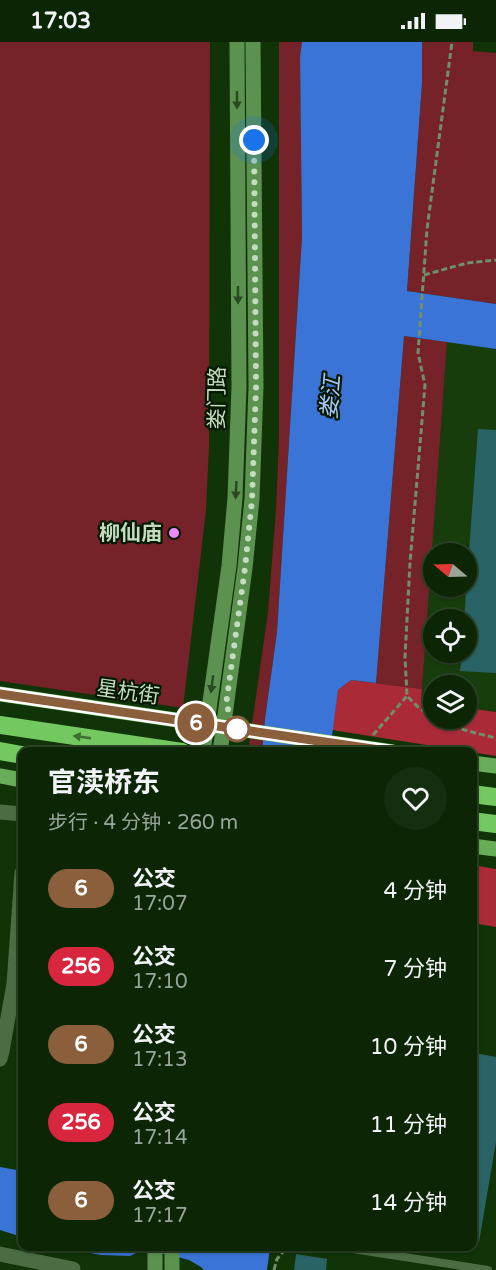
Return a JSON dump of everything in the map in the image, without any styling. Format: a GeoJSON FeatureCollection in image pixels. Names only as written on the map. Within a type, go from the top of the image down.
{"type":"FeatureCollection","features":[{"type":"Feature","properties":{"kind":"highway"},"geometry":{"type":"LineString","coordinates":[[0,725],[148,747]]}},
{"type":"Feature","properties":{"kind":"highway"},"geometry":{"type":"LineString","coordinates":[[0,752],[18,754]]}},
{"type":"Feature","properties":{"kind":"highway"},"geometry":{"type":"LineString","coordinates":[[477,795],[496,798]]}},
{"type":"Feature","properties":{"kind":"highway"},"geometry":{"type":"LineString","coordinates":[[477,822],[496,824]]}},
{"type":"Feature","properties":{"kind":"main road","name":"娄门路"},"geometry":{"type":"LineString","coordinates":[[204,747],[229,566],[235,498],[239,396],[237,42]]}},
{"type":"Feature","properties":{"kind":"main road","name":"娄门路"},"geometry":{"type":"LineString","coordinates":[[221,747],[252,500],[256,387],[254,42]]}},
{"type":"Feature","properties":{"kind":"main road","name":"星杭街"},"geometry":{"type":"LineString","coordinates":[[0,694],[359,747]]}},
{"type":"Feature","properties":{"kind":"main road"},"geometry":{"type":"LineString","coordinates":[[477,764],[496,766]]}},
{"type":"Feature","properties":{"kind":"main road"},"geometry":{"type":"LineString","coordinates":[[0,776],[18,779]]}},
{"type":"Feature","properties":{"kind":"main road"},"geometry":{"type":"LineString","coordinates":[[477,847],[496,849]]}},
{"type":"Feature","properties":{"kind":"street"},"geometry":{"type":"LineString","coordinates":[[0,812],[18,814]]}},
{"type":"Feature","properties":{"kind":"street"},"geometry":{"type":"LineString","coordinates":[[0,1059],[18,986]]}},
{"type":"Feature","properties":{"kind":"street"},"geometry":{"type":"LineString","coordinates":[[0,1254],[73,1270]]}},
{"type":"Feature","properties":{"kind":"lane"},"geometry":{"type":"LineString","coordinates":[[365,1251],[488,1270]]}},
{"type":"Feature","properties":{"kind":"path"},"geometry":{"type":"LineString","coordinates":[[423,711],[407,696],[405,657],[410,563],[426,385],[418,353],[428,229],[452,42]]}},
{"type":"Feature","properties":{"kind":"path"},"geometry":{"type":"LineString","coordinates":[[424,275],[467,263],[496,260]]}},
{"type":"Feature","properties":{"kind":"path"},"geometry":{"type":"LineString","coordinates":[[369,739],[407,696]]}},
{"type":"Feature","properties":{"kind":"path"},"geometry":{"type":"LineString","coordinates":[[465,729],[496,738]]}},
{"type":"Feature","properties":{"kind":"path"},"geometry":{"type":"LineString","coordinates":[[274,1270],[277,1259],[284,1251]]}},
{"type":"Feature","properties":{"kind":"shaded area"},"geometry":{"type":"Polygon","coordinates":[[[0,42],[210,42],[209,447],[206,510],[183,708],[0,681],[0,42]]]}},
{"type":"Feature","properties":{"kind":"shaded area"},"geometry":{"type":"Polygon","coordinates":[[[279,42],[302,42],[300,57],[302,237],[277,632],[262,747],[249,747],[268,612],[279,439],[279,42]]]}},
{"type":"Feature","properties":{"kind":"shaded area"},"geometry":{"type":"Polygon","coordinates":[[[422,42],[473,42],[473,51],[496,53],[496,304],[407,291],[422,83],[422,42]]]}},
{"type":"Feature","properties":{"kind":"shaded area"},"geometry":{"type":"Polygon","coordinates":[[[404,336],[447,342],[433,543],[423,543],[423,597],[429,597],[428,609],[423,609],[422,689],[376,683],[404,336]]]}},
{"type":"Feature","properties":{"kind":"shaded area"},"geometry":{"type":"Polygon","coordinates":[[[447,342],[496,348],[496,712],[477,709],[477,675],[423,675],[423,701],[421,701],[424,663],[477,663],[477,609],[428,609],[429,597],[477,597],[477,543],[432,543],[447,342]]]}},
{"type":"Feature","properties":{"kind":"shaded area"},"geometry":{"type":"Polygon","coordinates":[[[351,680],[422,689],[423,729],[477,729],[477,709],[496,712],[496,756],[477,753],[477,747],[439,747],[332,730],[338,690],[351,680]]]}},
{"type":"Feature","properties":{"kind":"shaded area"},"geometry":{"type":"Polygon","coordinates":[[[477,866],[496,869],[496,927],[477,924],[477,866]]]}},
{"type":"Feature","properties":{"kind":"water","name":"娄江"},"geometry":{"type":"Polygon","coordinates":[[[302,42],[422,42],[422,83],[407,291],[496,304],[496,349],[404,336],[376,683],[351,680],[338,690],[331,747],[262,747],[277,632],[302,237],[300,57],[302,42]]]}},
{"type":"Feature","properties":{"kind":"water"},"geometry":{"type":"Polygon","coordinates":[[[0,1167],[18,1170],[18,1236],[0,1230],[0,1167]]]}},
{"type":"Feature","properties":{"kind":"water"},"geometry":{"type":"Polygon","coordinates":[[[80,1251],[140,1251],[130,1256],[101,1255],[80,1251]]]}},
{"type":"Feature","properties":{"kind":"water"},"geometry":{"type":"Polygon","coordinates":[[[148,1251],[269,1251],[267,1270],[204,1270],[189,1260],[148,1251]]]}},
{"type":"Feature","properties":{"kind":"building"},"geometry":{"type":"Polygon","coordinates":[[[478,429],[496,430],[496,673],[460,671],[461,663],[477,663],[477,609],[465,609],[466,597],[477,597],[477,543],[470,543],[478,429]]]}},
{"type":"Feature","properties":{"kind":"building"},"geometry":{"type":"Polygon","coordinates":[[[477,1053],[496,1057],[496,1142],[479,1242],[477,1242],[477,1053]]]}},
{"type":"Feature","properties":{"kind":"building"},"geometry":{"type":"Polygon","coordinates":[[[296,1254],[327,1259],[326,1270],[294,1270],[296,1254]]]}},
{"type":"Feature","properties":{"kind":"bus line","name":"6"},"geometry":{"type":"LineString","coordinates":[[0,694],[359,747]]}},
{"type":"Feature","properties":{"kind":"place","name":"柳仙庙"},"geometry":{"type":"Point","coordinates":[174,533]}},
{"type":"Feature","properties":{"kind":"route"},"geometry":{"type":"LineString","coordinates":[[237,729],[226,705],[249,534],[254,461],[256,387],[254,140]]}}]}
